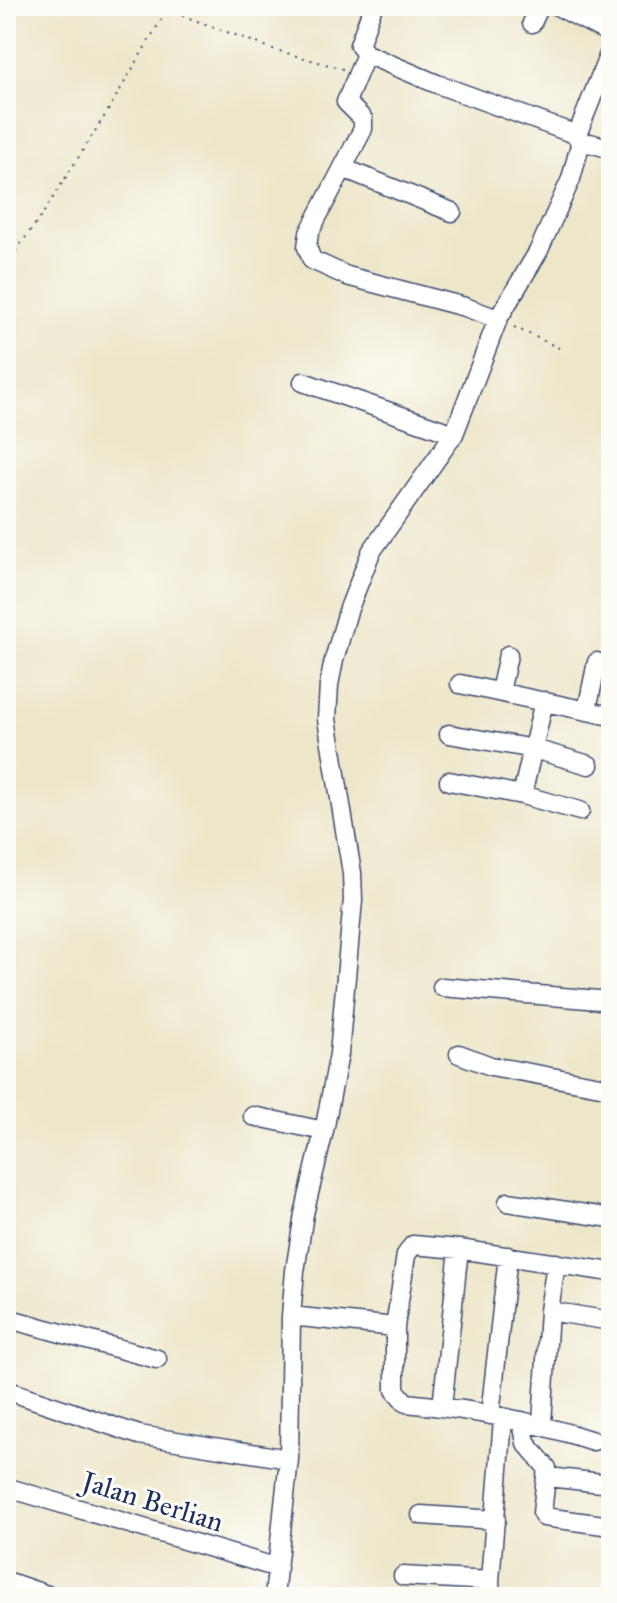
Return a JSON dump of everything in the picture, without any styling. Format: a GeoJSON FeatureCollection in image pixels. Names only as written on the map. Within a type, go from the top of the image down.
{"type":"FeatureCollection","features":[{"type":"Feature","properties":{"kind":"street"},"geometry":{"type":"LineString","coordinates":[[373,6],[359,45],[363,60],[346,102],[364,124],[309,233],[307,247],[312,260],[347,276],[465,307],[498,319]]}},
{"type":"Feature","properties":{"kind":"street"},"geometry":{"type":"LineString","coordinates":[[557,6],[611,34]]}},
{"type":"Feature","properties":{"kind":"street"},"geometry":{"type":"LineString","coordinates":[[274,1597],[289,1459],[291,1316],[304,1214],[339,1054],[353,900],[352,873],[330,751],[327,719],[329,685],[341,633],[371,552],[454,434],[498,319],[538,252],[571,179],[578,140],[611,49]]}},
{"type":"Feature","properties":{"kind":"street"},"geometry":{"type":"LineString","coordinates":[[363,60],[437,84],[578,140],[611,149]]}},
{"type":"Feature","properties":{"kind":"street"},"geometry":{"type":"LineString","coordinates":[[343,168],[452,212]]}},
{"type":"Feature","properties":{"kind":"street"},"geometry":{"type":"LineString","coordinates":[[303,382],[454,434]]}},
{"type":"Feature","properties":{"kind":"street"},"geometry":{"type":"LineString","coordinates":[[500,692],[508,655]]}},
{"type":"Feature","properties":{"kind":"street"},"geometry":{"type":"LineString","coordinates":[[587,710],[597,662]]}},
{"type":"Feature","properties":{"kind":"street"},"geometry":{"type":"LineString","coordinates":[[460,684],[611,716]]}},
{"type":"Feature","properties":{"kind":"street"},"geometry":{"type":"LineString","coordinates":[[522,795],[544,701]]}},
{"type":"Feature","properties":{"kind":"street"},"geometry":{"type":"LineString","coordinates":[[449,734],[534,749],[589,765]]}},
{"type":"Feature","properties":{"kind":"street"},"geometry":{"type":"LineString","coordinates":[[449,781],[522,795],[580,811]]}},
{"type":"Feature","properties":{"kind":"street"},"geometry":{"type":"LineString","coordinates":[[442,987],[611,1001]]}},
{"type":"Feature","properties":{"kind":"street"},"geometry":{"type":"LineString","coordinates":[[459,1054],[491,1066],[611,1088]]}},
{"type":"Feature","properties":{"kind":"street"},"geometry":{"type":"LineString","coordinates":[[253,1116],[324,1131]]}},
{"type":"Feature","properties":{"kind":"street"},"geometry":{"type":"LineString","coordinates":[[508,1202],[611,1218]]}},
{"type":"Feature","properties":{"kind":"street"},"geometry":{"type":"LineString","coordinates":[[593,1441],[542,1424],[406,1403],[397,1395],[395,1327],[406,1255],[410,1248],[418,1245],[611,1272]]}},
{"type":"Feature","properties":{"kind":"street"},"geometry":{"type":"LineString","coordinates":[[442,1407],[459,1249]]}},
{"type":"Feature","properties":{"kind":"street"},"geometry":{"type":"LineString","coordinates":[[403,1576],[490,1589],[505,1418],[508,1256]]}},
{"type":"Feature","properties":{"kind":"street"},"geometry":{"type":"LineString","coordinates":[[542,1424],[549,1311],[556,1263]]}},
{"type":"Feature","properties":{"kind":"street"},"geometry":{"type":"LineString","coordinates":[[549,1311],[611,1321]]}},
{"type":"Feature","properties":{"kind":"street"},"geometry":{"type":"LineString","coordinates":[[291,1316],[395,1327]]}},
{"type":"Feature","properties":{"kind":"street"},"geometry":{"type":"LineString","coordinates":[[6,1318],[157,1359]]}},
{"type":"Feature","properties":{"kind":"street"},"geometry":{"type":"LineString","coordinates":[[6,1390],[139,1435],[289,1459]]}},
{"type":"Feature","properties":{"kind":"street"},"geometry":{"type":"LineString","coordinates":[[505,1418],[544,1463],[548,1477],[544,1517],[611,1526]]}},
{"type":"Feature","properties":{"kind":"street"},"geometry":{"type":"LineString","coordinates":[[548,1477],[611,1484]]}},
{"type":"Feature","properties":{"kind":"street","name":"Jalan Berlian"},"geometry":{"type":"LineString","coordinates":[[12,1489],[278,1568]]}},
{"type":"Feature","properties":{"kind":"street"},"geometry":{"type":"LineString","coordinates":[[421,1515],[496,1520]]}},
{"type":"Feature","properties":{"kind":"street"},"geometry":{"type":"LineString","coordinates":[[6,1581],[53,1597]]}},
{"type":"Feature","properties":{"kind":"path"},"geometry":{"type":"LineString","coordinates":[[6,264],[42,215],[109,109],[167,8],[290,55],[344,70],[363,60]]}},
{"type":"Feature","properties":{"kind":"path"},"geometry":{"type":"LineString","coordinates":[[498,319],[559,348]]}}]}
